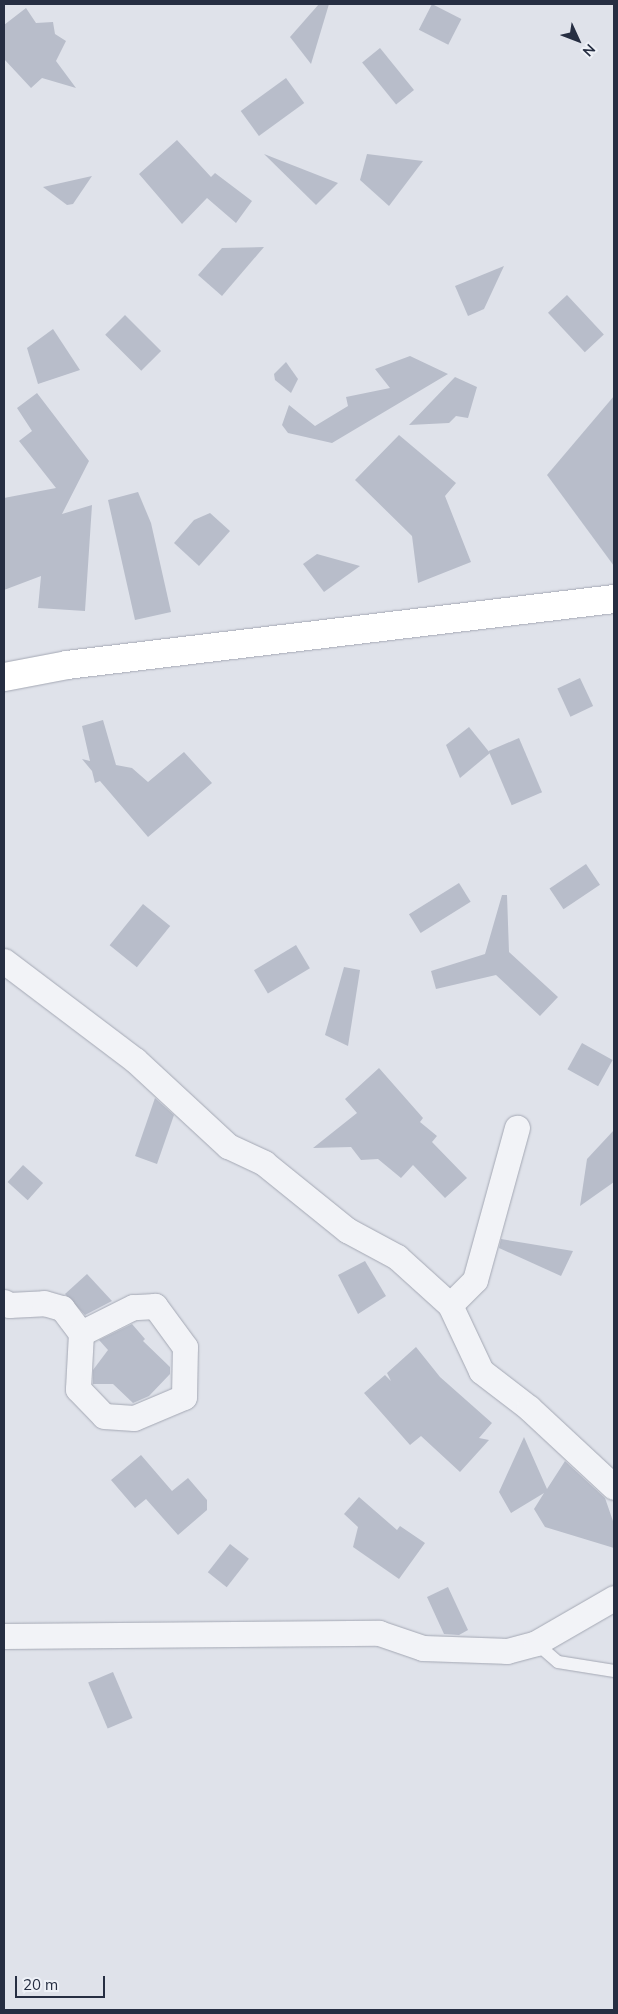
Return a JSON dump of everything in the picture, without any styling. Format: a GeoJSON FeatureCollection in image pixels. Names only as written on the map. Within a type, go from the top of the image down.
{"type":"FeatureCollection","features":[{"type":"Feature","properties":{"kind":"main road"},"geometry":{"type":"LineString","coordinates":[[4,677],[77,664],[614,599]]}},
{"type":"Feature","properties":{"kind":"street"},"geometry":{"type":"LineString","coordinates":[[4,961],[135,1060],[228,1146],[264,1163],[347,1230],[397,1257],[450,1305],[481,1371],[529,1408],[614,1487]]}},
{"type":"Feature","properties":{"kind":"street"},"geometry":{"type":"LineString","coordinates":[[450,1305],[475,1280],[517,1128]]}},
{"type":"Feature","properties":{"kind":"street"},"geometry":{"type":"LineString","coordinates":[[4,1302],[9,1305],[44,1302],[62,1308],[81,1332],[78,1389],[104,1416],[134,1418],[184,1397],[185,1347],[155,1306],[133,1306],[81,1332]]}},
{"type":"Feature","properties":{"kind":"street"},"geometry":{"type":"LineString","coordinates":[[4,1636],[379,1633],[424,1648],[507,1650],[536,1643],[614,1598]]}},
{"type":"Feature","properties":{"kind":"lane"},"geometry":{"type":"LineString","coordinates":[[536,1643],[558,1662],[614,1672]]}},
{"type":"Feature","properties":{"kind":"building"},"geometry":{"type":"Polygon","coordinates":[[[319,4],[329,4],[311,64],[290,37],[319,4]]]}},
{"type":"Feature","properties":{"kind":"building"},"geometry":{"type":"Polygon","coordinates":[[[432,4],[461,19],[448,45],[419,30],[432,4]]]}},
{"type":"Feature","properties":{"kind":"building"},"geometry":{"type":"Polygon","coordinates":[[[26,8],[36,23],[53,22],[55,34],[66,41],[56,61],[76,88],[42,78],[31,88],[4,59],[4,25],[26,8]]]}},
{"type":"Feature","properties":{"kind":"building"},"geometry":{"type":"Polygon","coordinates":[[[380,48],[414,90],[396,104],[362,62],[380,48]]]}},
{"type":"Feature","properties":{"kind":"building"},"geometry":{"type":"Polygon","coordinates":[[[286,78],[304,103],[259,136],[241,111],[286,78]]]}},
{"type":"Feature","properties":{"kind":"building"},"geometry":{"type":"Polygon","coordinates":[[[177,140],[211,177],[215,173],[252,201],[236,223],[207,198],[182,224],[139,174],[177,140]]]}},
{"type":"Feature","properties":{"kind":"building"},"geometry":{"type":"Polygon","coordinates":[[[264,154],[338,183],[316,205],[264,154]]]}},
{"type":"Feature","properties":{"kind":"building"},"geometry":{"type":"Polygon","coordinates":[[[367,154],[423,161],[389,206],[360,180],[367,154]]]}},
{"type":"Feature","properties":{"kind":"building"},"geometry":{"type":"Polygon","coordinates":[[[92,176],[73,204],[67,205],[43,187],[92,176]]]}},
{"type":"Feature","properties":{"kind":"building"},"geometry":{"type":"Polygon","coordinates":[[[264,247],[222,296],[198,275],[222,248],[264,247]]]}},
{"type":"Feature","properties":{"kind":"building"},"geometry":{"type":"Polygon","coordinates":[[[504,266],[484,309],[468,316],[455,286],[504,266]]]}},
{"type":"Feature","properties":{"kind":"building"},"geometry":{"type":"Polygon","coordinates":[[[567,295],[604,334],[585,352],[548,313],[567,295]]]}},
{"type":"Feature","properties":{"kind":"building"},"geometry":{"type":"Polygon","coordinates":[[[125,315],[161,351],[141,371],[105,335],[125,315]]]}},
{"type":"Feature","properties":{"kind":"building"},"geometry":{"type":"Polygon","coordinates":[[[53,329],[80,370],[38,384],[27,348],[53,329]]]}},
{"type":"Feature","properties":{"kind":"building"},"geometry":{"type":"Polygon","coordinates":[[[410,356],[448,374],[332,443],[288,433],[282,425],[289,405],[315,426],[348,406],[346,397],[390,388],[375,369],[410,356]]]}},
{"type":"Feature","properties":{"kind":"building"},"geometry":{"type":"Polygon","coordinates":[[[286,362],[298,379],[291,393],[275,380],[274,374],[286,362]]]}},
{"type":"Feature","properties":{"kind":"building"},"geometry":{"type":"Polygon","coordinates":[[[455,377],[477,387],[468,418],[456,416],[449,423],[409,425],[455,377]]]}},
{"type":"Feature","properties":{"kind":"building"},"geometry":{"type":"Polygon","coordinates":[[[37,393],[89,461],[62,514],[92,505],[85,611],[38,608],[41,576],[4,590],[4,498],[56,488],[19,441],[32,431],[17,408],[37,393]]]}},
{"type":"Feature","properties":{"kind":"building"},"geometry":{"type":"Polygon","coordinates":[[[614,396],[614,566],[547,475],[614,396]]]}},
{"type":"Feature","properties":{"kind":"building"},"geometry":{"type":"Polygon","coordinates":[[[399,435],[456,483],[445,496],[471,562],[418,583],[412,536],[355,480],[399,435]]]}},
{"type":"Feature","properties":{"kind":"building"},"geometry":{"type":"Polygon","coordinates":[[[138,492],[151,523],[171,612],[135,620],[108,500],[138,492]]]}},
{"type":"Feature","properties":{"kind":"building"},"geometry":{"type":"Polygon","coordinates":[[[210,513],[230,531],[199,566],[174,543],[194,520],[210,513]]]}},
{"type":"Feature","properties":{"kind":"building"},"geometry":{"type":"Polygon","coordinates":[[[317,554],[360,566],[324,592],[303,564],[317,554]]]}},
{"type":"Feature","properties":{"kind":"building"},"geometry":{"type":"Polygon","coordinates":[[[580,678],[593,706],[570,717],[557,689],[580,678]]]}},
{"type":"Feature","properties":{"kind":"building"},"geometry":{"type":"Polygon","coordinates":[[[103,720],[116,765],[132,768],[148,782],[184,752],[212,783],[148,837],[100,781],[95,783],[92,771],[82,759],[90,761],[82,726],[103,720]]]}},
{"type":"Feature","properties":{"kind":"building"},"geometry":{"type":"Polygon","coordinates":[[[469,727],[490,753],[460,778],[446,745],[469,727]]]}},
{"type":"Feature","properties":{"kind":"building"},"geometry":{"type":"Polygon","coordinates":[[[519,738],[542,792],[512,805],[489,751],[519,738]]]}},
{"type":"Feature","properties":{"kind":"building"},"geometry":{"type":"Polygon","coordinates":[[[586,864],[600,885],[564,909],[550,889],[586,864]]]}},
{"type":"Feature","properties":{"kind":"building"},"geometry":{"type":"Polygon","coordinates":[[[459,883],[471,902],[421,933],[409,914],[459,883]]]}},
{"type":"Feature","properties":{"kind":"building"},"geometry":{"type":"Polygon","coordinates":[[[502,895],[507,895],[509,952],[558,997],[540,1016],[496,975],[436,989],[431,971],[485,954],[502,895]]]}},
{"type":"Feature","properties":{"kind":"building"},"geometry":{"type":"Polygon","coordinates":[[[143,904],[170,926],[137,967],[110,945],[143,904]]]}},
{"type":"Feature","properties":{"kind":"building"},"geometry":{"type":"Polygon","coordinates":[[[296,945],[310,968],[268,993],[254,970],[296,945]]]}},
{"type":"Feature","properties":{"kind":"building"},"geometry":{"type":"Polygon","coordinates":[[[344,967],[360,970],[348,1046],[325,1035],[344,967]]]}},
{"type":"Feature","properties":{"kind":"building"},"geometry":{"type":"Polygon","coordinates":[[[582,1043],[613,1060],[598,1086],[567,1069],[582,1043]]]}},
{"type":"Feature","properties":{"kind":"building"},"geometry":{"type":"Polygon","coordinates":[[[379,1068],[423,1118],[420,1122],[437,1136],[432,1142],[467,1178],[445,1198],[413,1165],[401,1178],[378,1159],[361,1160],[351,1147],[313,1148],[357,1113],[345,1099],[379,1068]]]}},
{"type":"Feature","properties":{"kind":"building"},"geometry":{"type":"Polygon","coordinates":[[[155,1098],[174,1115],[157,1164],[135,1156],[155,1098]]]}},
{"type":"Feature","properties":{"kind":"building"},"geometry":{"type":"Polygon","coordinates":[[[614,1130],[614,1182],[580,1206],[587,1159],[614,1130]]]}},
{"type":"Feature","properties":{"kind":"building"},"geometry":{"type":"Polygon","coordinates":[[[23,1165],[43,1183],[28,1200],[8,1182],[23,1165]]]}},
{"type":"Feature","properties":{"kind":"building"},"geometry":{"type":"Polygon","coordinates":[[[501,1239],[573,1251],[561,1276],[499,1248],[501,1239]]]}},
{"type":"Feature","properties":{"kind":"building"},"geometry":{"type":"Polygon","coordinates":[[[365,1261],[386,1296],[358,1314],[338,1275],[365,1261]]]}},
{"type":"Feature","properties":{"kind":"building"},"geometry":{"type":"Polygon","coordinates":[[[87,1274],[112,1301],[85,1315],[65,1294],[87,1274]]]}},
{"type":"Feature","properties":{"kind":"building"},"geometry":{"type":"Polygon","coordinates":[[[132,1324],[145,1339],[143,1341],[170,1367],[170,1374],[149,1396],[133,1403],[113,1384],[93,1384],[93,1370],[108,1350],[99,1340],[132,1324]]]}},
{"type":"Feature","properties":{"kind":"building"},"geometry":{"type":"Polygon","coordinates":[[[416,1347],[440,1377],[492,1423],[479,1438],[489,1440],[460,1472],[421,1436],[410,1445],[364,1393],[385,1375],[391,1381],[387,1373],[416,1347]]]}},
{"type":"Feature","properties":{"kind":"building"},"geometry":{"type":"Polygon","coordinates":[[[524,1437],[547,1489],[565,1461],[605,1498],[614,1524],[614,1548],[545,1527],[534,1509],[544,1493],[511,1513],[499,1492],[524,1437]]]}},
{"type":"Feature","properties":{"kind":"building"},"geometry":{"type":"Polygon","coordinates":[[[141,1455],[172,1491],[188,1478],[207,1500],[207,1510],[178,1535],[146,1499],[135,1508],[111,1480],[141,1455]]]}},
{"type":"Feature","properties":{"kind":"building"},"geometry":{"type":"Polygon","coordinates":[[[359,1497],[397,1530],[400,1526],[425,1543],[399,1579],[353,1547],[358,1527],[344,1514],[359,1497]]]}},
{"type":"Feature","properties":{"kind":"building"},"geometry":{"type":"Polygon","coordinates":[[[230,1544],[249,1559],[227,1587],[208,1572],[230,1544]]]}},
{"type":"Feature","properties":{"kind":"building"},"geometry":{"type":"Polygon","coordinates":[[[448,1587],[468,1630],[459,1635],[444,1634],[427,1597],[448,1587]]]}},
{"type":"Feature","properties":{"kind":"building"},"geometry":{"type":"Polygon","coordinates":[[[113,1672],[133,1718],[108,1729],[88,1683],[113,1672]]]}}]}
